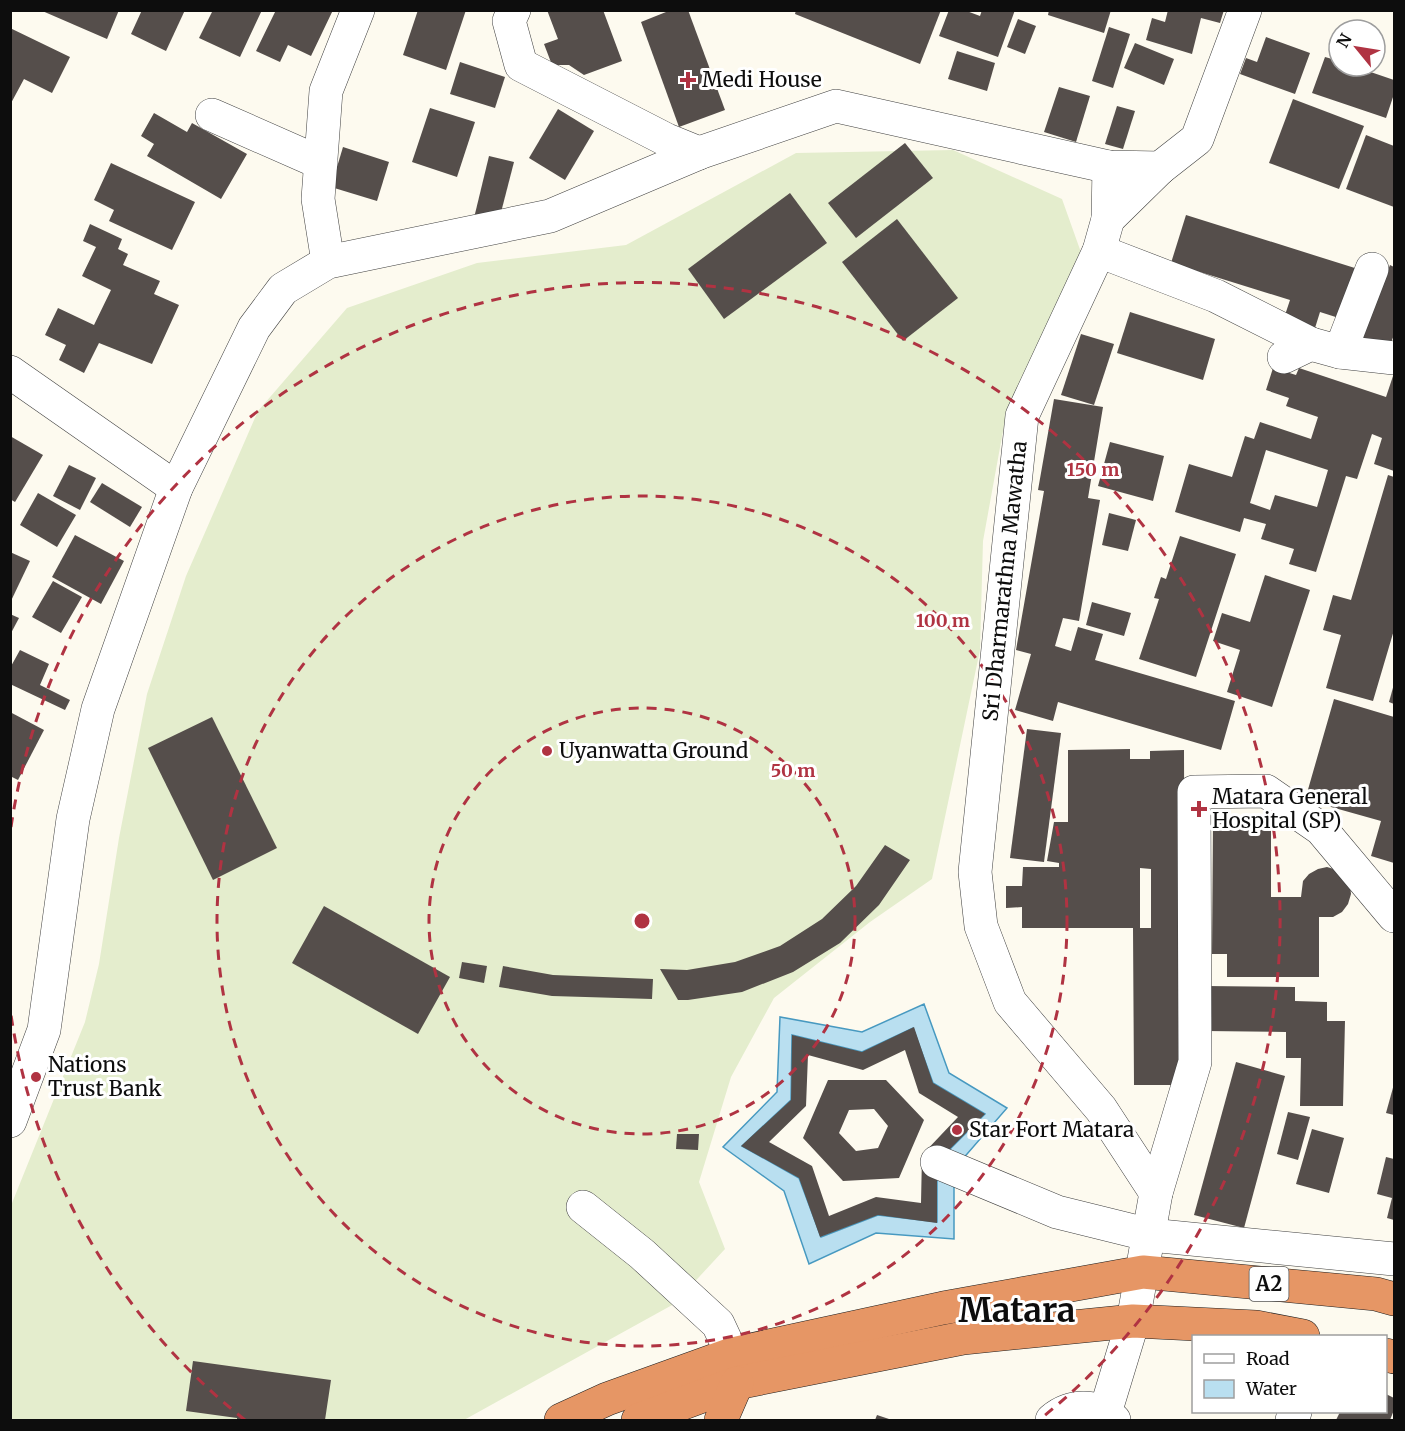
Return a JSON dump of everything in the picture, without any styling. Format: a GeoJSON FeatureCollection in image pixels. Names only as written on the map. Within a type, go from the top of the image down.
{"type":"FeatureCollection","features":[{"type":"Feature","properties":{"kind":"highway","name":"A2"},"geometry":{"type":"LineString","coordinates":[[735,1368],[943,1308],[1143,1272],[1376,1294],[1395,1299]]}},
{"type":"Feature","properties":{"kind":"highway","name":"A2"},"geometry":{"type":"LineString","coordinates":[[735,1368],[963,1338],[1134,1321],[1256,1327],[1298,1335]]}},
{"type":"Feature","properties":{"kind":"highway"},"geometry":{"type":"LineString","coordinates":[[561,1420],[607,1400],[735,1368]]}},
{"type":"Feature","properties":{"kind":"highway"},"geometry":{"type":"LineString","coordinates":[[638,1420],[735,1368]]}},
{"type":"Feature","properties":{"kind":"highway"},"geometry":{"type":"LineString","coordinates":[[721,1420],[735,1368]]}},
{"type":"Feature","properties":{"kind":"street"},"geometry":{"type":"LineString","coordinates":[[328,261],[318,199],[326,91],[358,10]]}},
{"type":"Feature","properties":{"kind":"street"},"geometry":{"type":"LineString","coordinates":[[514,10],[509,21],[521,65],[667,140],[699,153]]}},
{"type":"Feature","properties":{"kind":"street"},"geometry":{"type":"LineString","coordinates":[[1108,219],[1160,168],[1197,139],[1245,10]]}},
{"type":"Feature","properties":{"kind":"street"},"geometry":{"type":"LineString","coordinates":[[10,1121],[44,1030],[73,819],[98,709],[176,488],[254,328],[283,289],[328,261],[550,216],[699,153],[836,105],[1109,167],[1160,168]]}},
{"type":"Feature","properties":{"kind":"street"},"geometry":{"type":"LineString","coordinates":[[212,115],[321,163]]}},
{"type":"Feature","properties":{"kind":"street","name":"Sri Dharmarathna Mawatha"},"geometry":{"type":"LineString","coordinates":[[1109,167],[1108,219],[1099,251],[1022,416],[975,872],[981,926],[1010,1002],[1101,1109],[1156,1193]]}},
{"type":"Feature","properties":{"kind":"street"},"geometry":{"type":"LineString","coordinates":[[1099,251],[1216,296],[1312,351],[1395,358]]}},
{"type":"Feature","properties":{"kind":"street"},"geometry":{"type":"LineString","coordinates":[[1312,351],[1372,269]]}},
{"type":"Feature","properties":{"kind":"street"},"geometry":{"type":"LineString","coordinates":[[10,372],[176,488]]}},
{"type":"Feature","properties":{"kind":"street"},"geometry":{"type":"LineString","coordinates":[[1052,1420],[1071,1409],[1086,1407],[1110,1417],[1134,1321],[1156,1193],[1195,1062],[1194,792],[1266,790],[1321,829],[1395,916]]}},
{"type":"Feature","properties":{"kind":"street"},"geometry":{"type":"LineString","coordinates":[[946,1166],[1057,1212],[1150,1235],[1395,1259]]}},
{"type":"Feature","properties":{"kind":"street"},"geometry":{"type":"LineString","coordinates":[[583,1208],[642,1254],[718,1324],[735,1368]]}},
{"type":"Feature","properties":{"kind":"green space","name":"Uyanwatta Ground"},"geometry":{"type":"Polygon","coordinates":[[[953,150],[1062,199],[1083,258],[1007,409],[983,541],[980,650],[932,879],[870,922],[774,998],[731,1077],[699,1182],[725,1249],[674,1304],[464,1420],[11,1420],[10,1208],[85,1022],[99,964],[119,838],[147,694],[186,576],[258,411],[347,308],[477,263],[626,245],[796,153],[953,150]]]}},
{"type":"Feature","properties":{"kind":"water"},"geometry":{"type":"Polygon","coordinates":[[[924,1004],[949,1073],[1007,1108],[954,1169],[954,1239],[876,1233],[809,1264],[784,1191],[723,1147],[777,1092],[780,1017],[862,1032],[924,1004]],[[913,1028],[862,1052],[792,1035],[791,1100],[742,1146],[799,1178],[821,1237],[878,1215],[937,1222],[937,1162],[985,1114],[933,1083],[913,1028]]]}},
{"type":"Feature","properties":{"kind":"building"},"geometry":{"type":"Polygon","coordinates":[[[40,10],[119,10],[107,39],[40,10]]]}},
{"type":"Feature","properties":{"kind":"building"},"geometry":{"type":"Polygon","coordinates":[[[142,10],[185,10],[166,51],[131,34],[142,10]]]}},
{"type":"Feature","properties":{"kind":"building"},"geometry":{"type":"Polygon","coordinates":[[[208,10],[262,10],[240,57],[199,38],[212,12],[208,10]]]}},
{"type":"Feature","properties":{"kind":"building"},"geometry":{"type":"Polygon","coordinates":[[[276,10],[333,10],[311,56],[288,45],[280,62],[256,51],[276,10]]]}},
{"type":"Feature","properties":{"kind":"building"},"geometry":{"type":"Polygon","coordinates":[[[418,10],[466,10],[446,70],[403,55],[418,10]]]}},
{"type":"Feature","properties":{"kind":"building"},"geometry":{"type":"Polygon","coordinates":[[[547,10],[603,10],[622,61],[584,75],[569,65],[552,65],[544,44],[558,39],[547,10]]]}},
{"type":"Feature","properties":{"kind":"building"},"geometry":{"type":"Polygon","coordinates":[[[671,10],[688,10],[725,110],[679,127],[641,22],[671,10]]]}},
{"type":"Feature","properties":{"kind":"building"},"geometry":{"type":"Polygon","coordinates":[[[796,10],[941,10],[920,64],[795,14],[796,10]]]}},
{"type":"Feature","properties":{"kind":"building"},"geometry":{"type":"Polygon","coordinates":[[[949,10],[964,10],[980,16],[982,10],[1015,10],[998,57],[939,36],[949,10]]]}},
{"type":"Feature","properties":{"kind":"building"},"geometry":{"type":"Polygon","coordinates":[[[1049,10],[1111,10],[1104,33],[1048,15],[1049,10]]]}},
{"type":"Feature","properties":{"kind":"building"},"geometry":{"type":"Polygon","coordinates":[[[1168,10],[1224,10],[1220,23],[1201,18],[1192,54],[1146,40],[1152,18],[1165,22],[1168,10]]]}},
{"type":"Feature","properties":{"kind":"building"},"geometry":{"type":"Polygon","coordinates":[[[1018,19],[1036,26],[1025,54],[1007,47],[1018,19]]]}},
{"type":"Feature","properties":{"kind":"building"},"geometry":{"type":"Polygon","coordinates":[[[1109,27],[1130,34],[1113,88],[1092,81],[1109,27]]]}},
{"type":"Feature","properties":{"kind":"building"},"geometry":{"type":"Polygon","coordinates":[[[10,28],[70,57],[52,93],[24,79],[10,105],[10,28]]]}},
{"type":"Feature","properties":{"kind":"building"},"geometry":{"type":"Polygon","coordinates":[[[1266,37],[1310,53],[1295,94],[1240,74],[1246,58],[1257,62],[1266,37]]]}},
{"type":"Feature","properties":{"kind":"building"},"geometry":{"type":"Polygon","coordinates":[[[1135,43],[1174,59],[1164,85],[1124,68],[1135,43]]]}},
{"type":"Feature","properties":{"kind":"building"},"geometry":{"type":"Polygon","coordinates":[[[957,51],[995,63],[987,91],[948,79],[957,51]]]}},
{"type":"Feature","properties":{"kind":"building"},"geometry":{"type":"Polygon","coordinates":[[[1325,57],[1327,58],[1327,78],[1387,78],[1394,80],[1394,94],[1386,118],[1312,93],[1325,57]]]}},
{"type":"Feature","properties":{"kind":"building"},"geometry":{"type":"Polygon","coordinates":[[[460,62],[505,77],[495,108],[450,94],[460,62]]]}},
{"type":"Feature","properties":{"kind":"building"},"geometry":{"type":"Polygon","coordinates":[[[1059,87],[1090,96],[1076,142],[1044,132],[1059,87]]]}},
{"type":"Feature","properties":{"kind":"building"},"geometry":{"type":"Polygon","coordinates":[[[1293,99],[1364,126],[1339,189],[1269,163],[1293,99]]]}},
{"type":"Feature","properties":{"kind":"building"},"geometry":{"type":"Polygon","coordinates":[[[1117,106],[1135,111],[1123,149],[1105,144],[1117,106]]]}},
{"type":"Feature","properties":{"kind":"building"},"geometry":{"type":"Polygon","coordinates":[[[430,108],[475,122],[457,177],[412,162],[430,108]]]}},
{"type":"Feature","properties":{"kind":"building"},"geometry":{"type":"Polygon","coordinates":[[[558,109],[594,131],[565,180],[529,158],[558,109]]]}},
{"type":"Feature","properties":{"kind":"building"},"geometry":{"type":"Polygon","coordinates":[[[154,113],[187,132],[192,123],[247,154],[221,199],[147,156],[154,144],[141,136],[154,113]]]}},
{"type":"Feature","properties":{"kind":"building"},"geometry":{"type":"Polygon","coordinates":[[[1366,135],[1394,146],[1394,207],[1346,189],[1366,135]]]}},
{"type":"Feature","properties":{"kind":"building"},"geometry":{"type":"Polygon","coordinates":[[[905,143],[933,178],[856,238],[828,203],[905,143]]]}},
{"type":"Feature","properties":{"kind":"building"},"geometry":{"type":"Polygon","coordinates":[[[343,147],[389,162],[377,201],[331,187],[343,147]]]}},
{"type":"Feature","properties":{"kind":"building"},"geometry":{"type":"Polygon","coordinates":[[[489,156],[514,162],[498,224],[474,218],[489,156]]]}},
{"type":"Feature","properties":{"kind":"building"},"geometry":{"type":"Polygon","coordinates":[[[111,163],[195,202],[172,250],[109,221],[114,210],[94,200],[111,163]]]}},
{"type":"Feature","properties":{"kind":"building"},"geometry":{"type":"Polygon","coordinates":[[[790,193],[827,243],[724,319],[688,269],[790,193]]]}},
{"type":"Feature","properties":{"kind":"building"},"geometry":{"type":"Polygon","coordinates":[[[1186,215],[1358,269],[1342,319],[1320,312],[1315,328],[1284,318],[1290,300],[1171,263],[1186,215]]]}},
{"type":"Feature","properties":{"kind":"building"},"geometry":{"type":"Polygon","coordinates":[[[897,219],[958,298],[903,341],[842,262],[897,219]]]}},
{"type":"Feature","properties":{"kind":"building"},"geometry":{"type":"Polygon","coordinates":[[[90,224],[122,239],[118,249],[128,254],[123,265],[160,281],[154,294],[179,305],[152,364],[99,343],[84,373],[59,360],[66,345],[45,335],[58,308],[94,325],[111,290],[82,276],[96,247],[83,241],[90,224]]]}},
{"type":"Feature","properties":{"kind":"building"},"geometry":{"type":"Polygon","coordinates":[[[1390,265],[1394,267],[1394,335],[1387,353],[1359,342],[1390,265]]]}},
{"type":"Feature","properties":{"kind":"building"},"geometry":{"type":"Polygon","coordinates":[[[1130,312],[1215,339],[1203,380],[1117,353],[1130,312]]]}},
{"type":"Feature","properties":{"kind":"building"},"geometry":{"type":"Polygon","coordinates":[[[1081,334],[1114,344],[1094,405],[1061,395],[1081,334]]]}},
{"type":"Feature","properties":{"kind":"building"},"geometry":{"type":"Polygon","coordinates":[[[1273,368],[1296,375],[1299,368],[1386,397],[1394,373],[1394,471],[1374,464],[1382,438],[1372,434],[1357,479],[1346,476],[1316,572],[1289,564],[1294,549],[1261,539],[1266,524],[1244,518],[1240,532],[1175,512],[1189,464],[1232,477],[1245,436],[1254,439],[1260,422],[1311,439],[1318,417],[1286,406],[1289,398],[1266,390],[1273,368]],[[1266,450],[1250,503],[1270,510],[1275,495],[1317,507],[1328,470],[1266,450]]]}},
{"type":"Feature","properties":{"kind":"building"},"geometry":{"type":"Polygon","coordinates":[[[1054,399],[1103,407],[1088,498],[1100,500],[1079,621],[1063,618],[1055,646],[1071,651],[1078,627],[1103,634],[1095,660],[1235,701],[1221,750],[1058,702],[1053,721],[1015,710],[1031,654],[1016,650],[1044,491],[1038,490],[1054,399]]]}},
{"type":"Feature","properties":{"kind":"building"},"geometry":{"type":"Polygon","coordinates":[[[10,436],[43,455],[15,502],[10,499],[10,436]]]}},
{"type":"Feature","properties":{"kind":"building"},"geometry":{"type":"Polygon","coordinates":[[[1110,442],[1164,456],[1153,501],[1098,486],[1110,442]]]}},
{"type":"Feature","properties":{"kind":"building"},"geometry":{"type":"Polygon","coordinates":[[[69,465],[96,478],[80,510],[53,496],[69,465]]]}},
{"type":"Feature","properties":{"kind":"building"},"geometry":{"type":"Polygon","coordinates":[[[1388,475],[1394,477],[1394,630],[1373,701],[1326,688],[1341,635],[1323,630],[1333,595],[1351,600],[1388,475]]]}},
{"type":"Feature","properties":{"kind":"building"},"geometry":{"type":"Polygon","coordinates":[[[102,483],[142,507],[130,527],[90,502],[102,483]]]}},
{"type":"Feature","properties":{"kind":"building"},"geometry":{"type":"Polygon","coordinates":[[[38,493],[76,515],[57,547],[20,525],[38,493]]]}},
{"type":"Feature","properties":{"kind":"building"},"geometry":{"type":"Polygon","coordinates":[[[1109,513],[1136,520],[1128,551],[1102,545],[1109,513]]]}},
{"type":"Feature","properties":{"kind":"building"},"geometry":{"type":"Polygon","coordinates":[[[75,535],[124,561],[101,604],[52,577],[75,535]]]}},
{"type":"Feature","properties":{"kind":"building"},"geometry":{"type":"Polygon","coordinates":[[[1180,536],[1236,554],[1196,677],[1139,659],[1159,599],[1154,598],[1161,577],[1166,579],[1180,536]]]}},
{"type":"Feature","properties":{"kind":"building"},"geometry":{"type":"Polygon","coordinates":[[[10,552],[30,561],[10,603],[10,552]]]}},
{"type":"Feature","properties":{"kind":"building"},"geometry":{"type":"Polygon","coordinates":[[[1265,575],[1310,590],[1272,707],[1227,692],[1240,650],[1213,641],[1222,613],[1250,622],[1265,575]]]}},
{"type":"Feature","properties":{"kind":"building"},"geometry":{"type":"Polygon","coordinates":[[[53,581],[82,597],[61,633],[32,617],[53,581]]]}},
{"type":"Feature","properties":{"kind":"building"},"geometry":{"type":"Polygon","coordinates":[[[1092,602],[1131,613],[1124,636],[1086,625],[1092,602]]]}},
{"type":"Feature","properties":{"kind":"building"},"geometry":{"type":"Polygon","coordinates":[[[10,614],[19,618],[10,635],[10,614]]]}},
{"type":"Feature","properties":{"kind":"building"},"geometry":{"type":"Polygon","coordinates":[[[20,650],[49,664],[40,685],[70,700],[65,710],[10,684],[10,668],[20,650]]]}},
{"type":"Feature","properties":{"kind":"building"},"geometry":{"type":"Polygon","coordinates":[[[1394,684],[1394,704],[1389,702],[1394,684]]]}},
{"type":"Feature","properties":{"kind":"building"},"geometry":{"type":"Polygon","coordinates":[[[1334,699],[1394,717],[1394,863],[1371,856],[1381,821],[1324,805],[1326,799],[1307,793],[1334,699]]]}},
{"type":"Feature","properties":{"kind":"building"},"geometry":{"type":"Polygon","coordinates":[[[10,712],[44,730],[18,780],[10,776],[10,712]]]}},
{"type":"Feature","properties":{"kind":"building"},"geometry":{"type":"Polygon","coordinates":[[[212,717],[277,848],[213,880],[148,748],[212,717]]]}},
{"type":"Feature","properties":{"kind":"building"},"geometry":{"type":"Polygon","coordinates":[[[1027,729],[1061,733],[1044,862],[1010,858],[1027,729]]]}},
{"type":"Feature","properties":{"kind":"building"},"geometry":{"type":"Polygon","coordinates":[[[1130,749],[1130,759],[1150,759],[1150,751],[1184,750],[1185,1085],[1134,1085],[1133,928],[1022,928],[1022,907],[1006,908],[1006,886],[1022,886],[1023,867],[1059,867],[1059,863],[1047,861],[1054,822],[1068,822],[1068,750],[1130,749]],[[1140,868],[1140,928],[1151,928],[1151,869],[1140,868]]]}},
{"type":"Feature","properties":{"kind":"building"},"geometry":{"type":"Polygon","coordinates":[[[1213,821],[1271,821],[1271,897],[1301,897],[1303,881],[1309,874],[1327,867],[1337,870],[1350,885],[1351,894],[1342,912],[1333,917],[1319,917],[1319,977],[1227,977],[1227,954],[1212,954],[1213,821]]]}},
{"type":"Feature","properties":{"kind":"building"},"geometry":{"type":"Polygon","coordinates":[[[885,845],[910,860],[879,905],[840,943],[793,972],[742,992],[678,1000],[660,969],[687,970],[735,962],[780,946],[822,919],[856,886],[885,845]]]}},
{"type":"Feature","properties":{"kind":"building"},"geometry":{"type":"Polygon","coordinates":[[[324,906],[450,977],[418,1034],[292,963],[324,906]]]}},
{"type":"Feature","properties":{"kind":"building"},"geometry":{"type":"Polygon","coordinates":[[[462,962],[487,966],[484,983],[459,978],[462,962]]]}},
{"type":"Feature","properties":{"kind":"building"},"geometry":{"type":"Polygon","coordinates":[[[503,966],[553,975],[653,979],[652,999],[552,996],[499,987],[503,966]]]}},
{"type":"Feature","properties":{"kind":"building"},"geometry":{"type":"Polygon","coordinates":[[[1206,986],[1295,987],[1295,1001],[1327,1002],[1327,1021],[1345,1021],[1343,1106],[1300,1106],[1301,1058],[1286,1058],[1286,1032],[1206,1031],[1206,986]]]}},
{"type":"Feature","properties":{"kind":"building","name":"Star Fort Matara"},"geometry":{"type":"Polygon","coordinates":[[[914,1027],[933,1083],[985,1114],[937,1162],[937,1223],[878,1215],[820,1237],[799,1178],[741,1146],[791,1100],[792,1035],[862,1052],[914,1027]],[[905,1050],[863,1070],[808,1055],[806,1106],[769,1142],[812,1166],[829,1216],[876,1197],[921,1203],[922,1155],[958,1117],[919,1093],[905,1050]]]}},
{"type":"Feature","properties":{"kind":"building"},"geometry":{"type":"Polygon","coordinates":[[[1236,1062],[1285,1076],[1244,1228],[1194,1215],[1236,1062]]]}},
{"type":"Feature","properties":{"kind":"building"},"geometry":{"type":"Polygon","coordinates":[[[828,1080],[886,1080],[924,1120],[899,1178],[843,1181],[803,1138],[828,1080]],[[874,1109],[849,1110],[839,1133],[856,1151],[878,1148],[888,1126],[874,1109]]]}},
{"type":"Feature","properties":{"kind":"building"},"geometry":{"type":"Polygon","coordinates":[[[1394,1084],[1394,1115],[1386,1113],[1394,1084]]]}},
{"type":"Feature","properties":{"kind":"building"},"geometry":{"type":"Polygon","coordinates":[[[1288,1112],[1310,1117],[1298,1160],[1277,1154],[1288,1112]]]}},
{"type":"Feature","properties":{"kind":"building"},"geometry":{"type":"Polygon","coordinates":[[[1312,1129],[1344,1138],[1329,1193],[1296,1184],[1312,1129]]]}},
{"type":"Feature","properties":{"kind":"building"},"geometry":{"type":"Polygon","coordinates":[[[677,1134],[699,1134],[698,1150],[676,1149],[677,1134]]]}},
{"type":"Feature","properties":{"kind":"building"},"geometry":{"type":"Polygon","coordinates":[[[1386,1157],[1394,1159],[1394,1220],[1387,1218],[1392,1198],[1377,1194],[1386,1157]]]}},
{"type":"Feature","properties":{"kind":"building"},"geometry":{"type":"Polygon","coordinates":[[[193,1361],[331,1380],[325,1420],[237,1420],[237,1418],[186,1411],[193,1361]]]}},
{"type":"Feature","properties":{"kind":"building"},"geometry":{"type":"Polygon","coordinates":[[[1387,1394],[1394,1398],[1394,1410],[1390,1420],[1336,1420],[1340,1413],[1387,1413],[1387,1394]]]}},
{"type":"Feature","properties":{"kind":"building"},"geometry":{"type":"Polygon","coordinates":[[[877,1415],[892,1420],[875,1420],[877,1415]]]}},
{"type":"Feature","properties":{"kind":"place","name":"Medi House"},"geometry":{"type":"Point","coordinates":[688,80]}},
{"type":"Feature","properties":{"kind":"place","name":"Uyanwatta Ground"},"geometry":{"type":"Point","coordinates":[547,751]}},
{"type":"Feature","properties":{"kind":"place","name":"Matara General Hospital (SP)"},"geometry":{"type":"Point","coordinates":[1199,809]}},
{"type":"Feature","properties":{"kind":"place","name":"Nations Trust Bank"},"geometry":{"type":"Point","coordinates":[36,1077]}},
{"type":"Feature","properties":{"kind":"place","name":"Star Fort Matara"},"geometry":{"type":"Point","coordinates":[957,1130]}},
{"type":"Feature","properties":{"kind":"district","name":"Matara"},"geometry":{"type":"Point","coordinates":[1017,1310]}}]}
